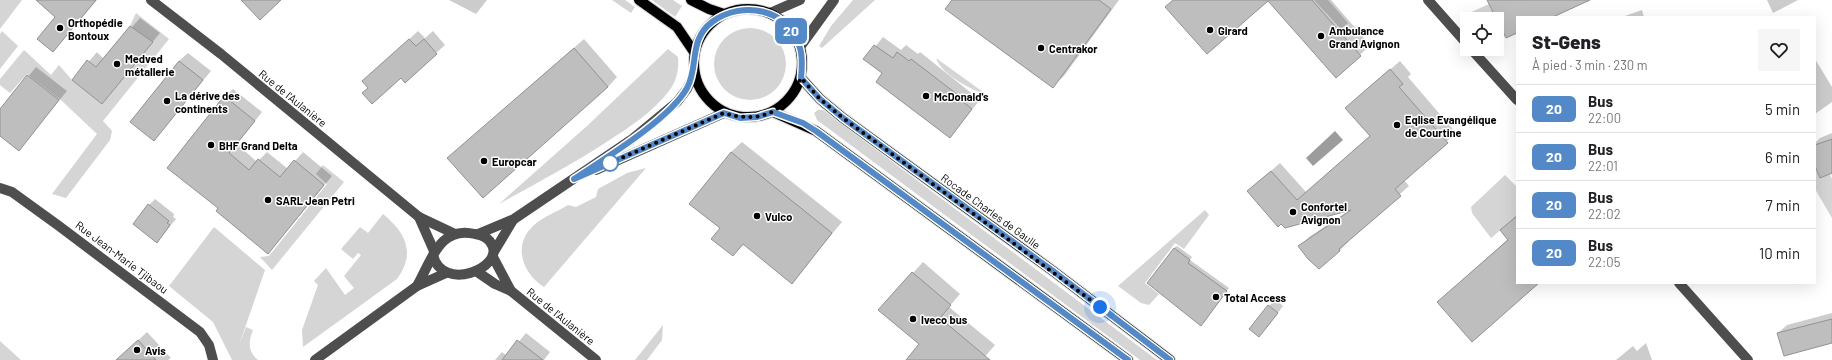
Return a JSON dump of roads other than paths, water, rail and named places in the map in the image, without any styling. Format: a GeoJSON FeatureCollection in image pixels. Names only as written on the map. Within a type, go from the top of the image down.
{"type":"FeatureCollection","features":[{"type":"Feature","properties":{"kind":"main road"},"geometry":{"type":"LineString","coordinates":[[639,0],[677,27],[694,52]]}},
{"type":"Feature","properties":{"kind":"main road"},"geometry":{"type":"LineString","coordinates":[[691,0],[709,9],[724,14]]}},
{"type":"Feature","properties":{"kind":"main road"},"geometry":{"type":"LineString","coordinates":[[739,9],[755,9],[770,13],[783,22],[794,33],[800,47],[803,62],[801,78],[795,92],[785,103],[773,112],[757,117],[740,118],[724,113],[706,99],[700,90],[694,74],[694,52],[700,36],[710,23],[724,14],[739,9]]}},
{"type":"Feature","properties":{"kind":"main road","name":"Rocade Charles de Gaulle"},"geometry":{"type":"LineString","coordinates":[[801,78],[820,99],[843,118],[1053,271],[1170,360]]}},
{"type":"Feature","properties":{"kind":"main road"},"geometry":{"type":"LineString","coordinates":[[773,112],[803,123],[816,131],[1128,360]]}},
{"type":"Feature","properties":{"kind":"street","name":"Rue de l'Aulanière"},"geometry":{"type":"LineString","coordinates":[[151,0],[160,4],[419,217],[455,234]]}},
{"type":"Feature","properties":{"kind":"street"},"geometry":{"type":"LineString","coordinates":[[770,13],[800,0]]}},
{"type":"Feature","properties":{"kind":"street"},"geometry":{"type":"LineString","coordinates":[[800,47],[834,0]]}},
{"type":"Feature","properties":{"kind":"street"},"geometry":{"type":"LineString","coordinates":[[1428,0],[1460,36]]}},
{"type":"Feature","properties":{"kind":"street"},"geometry":{"type":"LineString","coordinates":[[1478,56],[1516,99]]}},
{"type":"Feature","properties":{"kind":"street"},"geometry":{"type":"LineString","coordinates":[[478,234],[514,219],[631,140],[677,102],[687,89],[694,74]]}},
{"type":"Feature","properties":{"kind":"street"},"geometry":{"type":"LineString","coordinates":[[574,179],[724,113]]}},
{"type":"Feature","properties":{"kind":"street","name":"Rue Jean-Marie Tjibaou"},"geometry":{"type":"LineString","coordinates":[[0,188],[12,192],[53,221],[200,332],[209,345],[213,360]]}},
{"type":"Feature","properties":{"kind":"street","name":"Rue de l'Aulanière"},"geometry":{"type":"LineString","coordinates":[[419,217],[433,253]]}},
{"type":"Feature","properties":{"kind":"street"},"geometry":{"type":"LineString","coordinates":[[433,253],[437,267],[446,273],[455,274],[476,271],[488,264],[514,219]]}},
{"type":"Feature","properties":{"kind":"street"},"geometry":{"type":"LineString","coordinates":[[417,286],[433,253],[447,238],[455,234],[463,232],[478,234],[488,239],[494,254]]}},
{"type":"Feature","properties":{"kind":"street","name":"Rue de l'Aulanière"},"geometry":{"type":"LineString","coordinates":[[494,254],[511,291]]}},
{"type":"Feature","properties":{"kind":"street","name":"Rue de l'Aulanière"},"geometry":{"type":"LineString","coordinates":[[476,271],[495,284],[511,291],[596,360]]}},
{"type":"Feature","properties":{"kind":"street"},"geometry":{"type":"LineString","coordinates":[[315,360],[417,286],[446,273]]}},
{"type":"Feature","properties":{"kind":"street"},"geometry":{"type":"LineString","coordinates":[[1680,284],[1748,360]]}},
{"type":"Feature","properties":{"kind":"place","name":"Orthopédie Bontoux"},"geometry":{"type":"Point","coordinates":[60,28]}},
{"type":"Feature","properties":{"kind":"place","name":"Girard"},"geometry":{"type":"Point","coordinates":[1210,30]}},
{"type":"Feature","properties":{"kind":"place","name":"Ambulance Grand Avignon"},"geometry":{"type":"Point","coordinates":[1321,36]}},
{"type":"Feature","properties":{"kind":"place","name":"Centrakor"},"geometry":{"type":"Point","coordinates":[1041,48]}},
{"type":"Feature","properties":{"kind":"place","name":"Medved métallerie"},"geometry":{"type":"Point","coordinates":[117,64]}},
{"type":"Feature","properties":{"kind":"place","name":"McDonald's"},"geometry":{"type":"Point","coordinates":[926,96]}},
{"type":"Feature","properties":{"kind":"place","name":"La dérive des continents"},"geometry":{"type":"Point","coordinates":[167,101]}},
{"type":"Feature","properties":{"kind":"place","name":"Eqlise Evangélique de Courtine"},"geometry":{"type":"Point","coordinates":[1397,125]}},
{"type":"Feature","properties":{"kind":"place","name":"BHF Grand Delta"},"geometry":{"type":"Point","coordinates":[211,145]}},
{"type":"Feature","properties":{"kind":"place","name":"Europcar"},"geometry":{"type":"Point","coordinates":[484,161]}},
{"type":"Feature","properties":{"kind":"place","name":"SARL Jean Petri"},"geometry":{"type":"Point","coordinates":[268,200]}},
{"type":"Feature","properties":{"kind":"place","name":"Confortel Avignon"},"geometry":{"type":"Point","coordinates":[1293,212]}},
{"type":"Feature","properties":{"kind":"place","name":"Vulco"},"geometry":{"type":"Point","coordinates":[757,216]}},
{"type":"Feature","properties":{"kind":"place","name":"Total Access"},"geometry":{"type":"Point","coordinates":[1216,297]}},
{"type":"Feature","properties":{"kind":"place","name":"Iveco bus"},"geometry":{"type":"Point","coordinates":[913,319]}},
{"type":"Feature","properties":{"kind":"place","name":"Avis"},"geometry":{"type":"Point","coordinates":[137,350]}}]}
